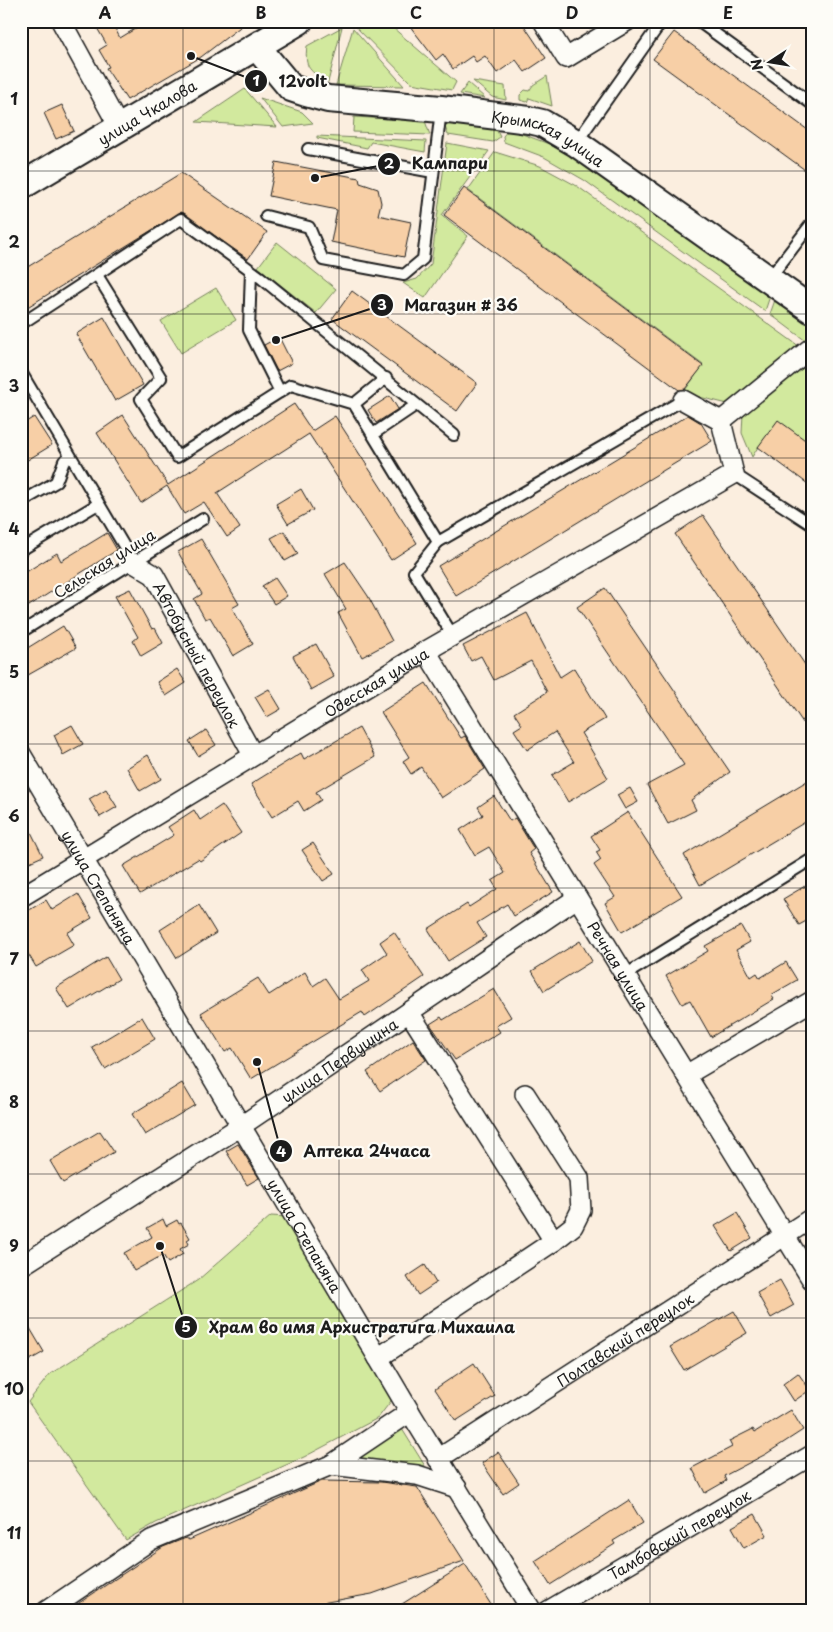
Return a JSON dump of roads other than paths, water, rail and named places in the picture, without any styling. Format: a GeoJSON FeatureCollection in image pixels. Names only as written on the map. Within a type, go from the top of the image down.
{"type":"FeatureCollection","features":[{"type":"Feature","properties":{"kind":"main road","name":"улица Чкалова"},"geometry":{"type":"LineString","coordinates":[[21,186],[299,21]]}},
{"type":"Feature","properties":{"kind":"main road","name":"Крымская улица"},"geometry":{"type":"LineString","coordinates":[[257,47],[291,88],[328,100],[442,109],[542,123],[576,143],[812,310]]}},
{"type":"Feature","properties":{"kind":"street"},"geometry":{"type":"LineString","coordinates":[[61,21],[119,127]]}},
{"type":"Feature","properties":{"kind":"street"},"geometry":{"type":"LineString","coordinates":[[543,21],[566,58],[627,21]]}},
{"type":"Feature","properties":{"kind":"street"},"geometry":{"type":"LineString","coordinates":[[721,421],[812,347]]}},
{"type":"Feature","properties":{"kind":"street"},"geometry":{"type":"LineString","coordinates":[[682,400],[721,421],[734,474]]}},
{"type":"Feature","properties":{"kind":"street","name":"Одесская улица"},"geometry":{"type":"LineString","coordinates":[[21,897],[426,651],[734,474]]}},
{"type":"Feature","properties":{"kind":"street","name":"Автобусный переулок"},"geometry":{"type":"LineString","coordinates":[[134,563],[154,575],[253,755]]}},
{"type":"Feature","properties":{"kind":"street","name":"Речная улица"},"geometry":{"type":"LineString","coordinates":[[426,651],[812,1280]]}},
{"type":"Feature","properties":{"kind":"street","name":"улица Степаняна"},"geometry":{"type":"LineString","coordinates":[[21,754],[438,1459],[532,1611]]}},
{"type":"Feature","properties":{"kind":"street","name":"улица Первушина"},"geometry":{"type":"LineString","coordinates":[[21,1266],[241,1126],[577,898]]}},
{"type":"Feature","properties":{"kind":"street"},"geometry":{"type":"LineString","coordinates":[[686,1075],[812,1000]]}},
{"type":"Feature","properties":{"kind":"street"},"geometry":{"type":"LineString","coordinates":[[409,1012],[554,1241]]}},
{"type":"Feature","properties":{"kind":"street"},"geometry":{"type":"LineString","coordinates":[[378,1358],[554,1241],[573,1226],[582,1210],[579,1178],[525,1094]]}},
{"type":"Feature","properties":{"kind":"street","name":"Полтавский переулок"},"geometry":{"type":"LineString","coordinates":[[438,1459],[812,1218]]}},
{"type":"Feature","properties":{"kind":"street"},"geometry":{"type":"LineString","coordinates":[[46,1611],[151,1540],[331,1465],[410,1412]]}},
{"type":"Feature","properties":{"kind":"street","name":"Тамбовский переулок"},"geometry":{"type":"LineString","coordinates":[[548,1611],[812,1455]]}},
{"type":"Feature","properties":{"kind":"street"},"geometry":{"type":"LineString","coordinates":[[331,1465],[417,1475],[456,1488]]}},
{"type":"Feature","properties":{"kind":"lane"},"geometry":{"type":"LineString","coordinates":[[576,143],[662,21]]}},
{"type":"Feature","properties":{"kind":"lane"},"geometry":{"type":"LineString","coordinates":[[698,21],[812,104]]}},
{"type":"Feature","properties":{"kind":"lane"},"geometry":{"type":"LineString","coordinates":[[266,216],[308,228],[322,260],[404,275],[423,259],[442,109]]}},
{"type":"Feature","properties":{"kind":"lane"},"geometry":{"type":"LineString","coordinates":[[308,149],[433,172]]}},
{"type":"Feature","properties":{"kind":"lane"},"geometry":{"type":"LineString","coordinates":[[21,324],[181,219],[251,271],[386,378],[454,435]]}},
{"type":"Feature","properties":{"kind":"lane"},"geometry":{"type":"LineString","coordinates":[[768,280],[812,223]]}},
{"type":"Feature","properties":{"kind":"lane"},"geometry":{"type":"LineString","coordinates":[[251,271],[249,330],[280,392]]}},
{"type":"Feature","properties":{"kind":"lane"},"geometry":{"type":"LineString","coordinates":[[97,275],[161,378],[141,399],[177,457],[292,385],[354,404],[438,542]]}},
{"type":"Feature","properties":{"kind":"lane"},"geometry":{"type":"LineString","coordinates":[[21,372],[134,563]]}},
{"type":"Feature","properties":{"kind":"lane"},"geometry":{"type":"LineString","coordinates":[[354,404],[386,378]]}},
{"type":"Feature","properties":{"kind":"lane"},"geometry":{"type":"LineString","coordinates":[[453,636],[414,572],[438,542],[682,400]]}},
{"type":"Feature","properties":{"kind":"lane"},"geometry":{"type":"LineString","coordinates":[[373,434],[416,405]]}},
{"type":"Feature","properties":{"kind":"lane"},"geometry":{"type":"LineString","coordinates":[[21,502],[56,482],[64,460],[70,457]]}},
{"type":"Feature","properties":{"kind":"lane"},"geometry":{"type":"LineString","coordinates":[[734,474],[812,524]]}},
{"type":"Feature","properties":{"kind":"lane"},"geometry":{"type":"LineString","coordinates":[[21,550],[98,504]]}},
{"type":"Feature","properties":{"kind":"lane","name":"Сельская улица"},"geometry":{"type":"LineString","coordinates":[[21,632],[203,520]]}},
{"type":"Feature","properties":{"kind":"lane"},"geometry":{"type":"LineString","coordinates":[[625,975],[812,859]]}},
{"type":"Feature","properties":{"kind":"place","name":"12volt"},"geometry":{"type":"Point","coordinates":[191,56]}},
{"type":"Feature","properties":{"kind":"place","name":"Кампари"},"geometry":{"type":"Point","coordinates":[315,178]}},
{"type":"Feature","properties":{"kind":"place","name":"Магазин # 36"},"geometry":{"type":"Point","coordinates":[276,340]}},
{"type":"Feature","properties":{"kind":"place","name":"Аптека 24часа"},"geometry":{"type":"Point","coordinates":[257,1062]}},
{"type":"Feature","properties":{"kind":"place","name":"Храм во имя Архистратига Михаила"},"geometry":{"type":"Point","coordinates":[160,1246]}}]}
